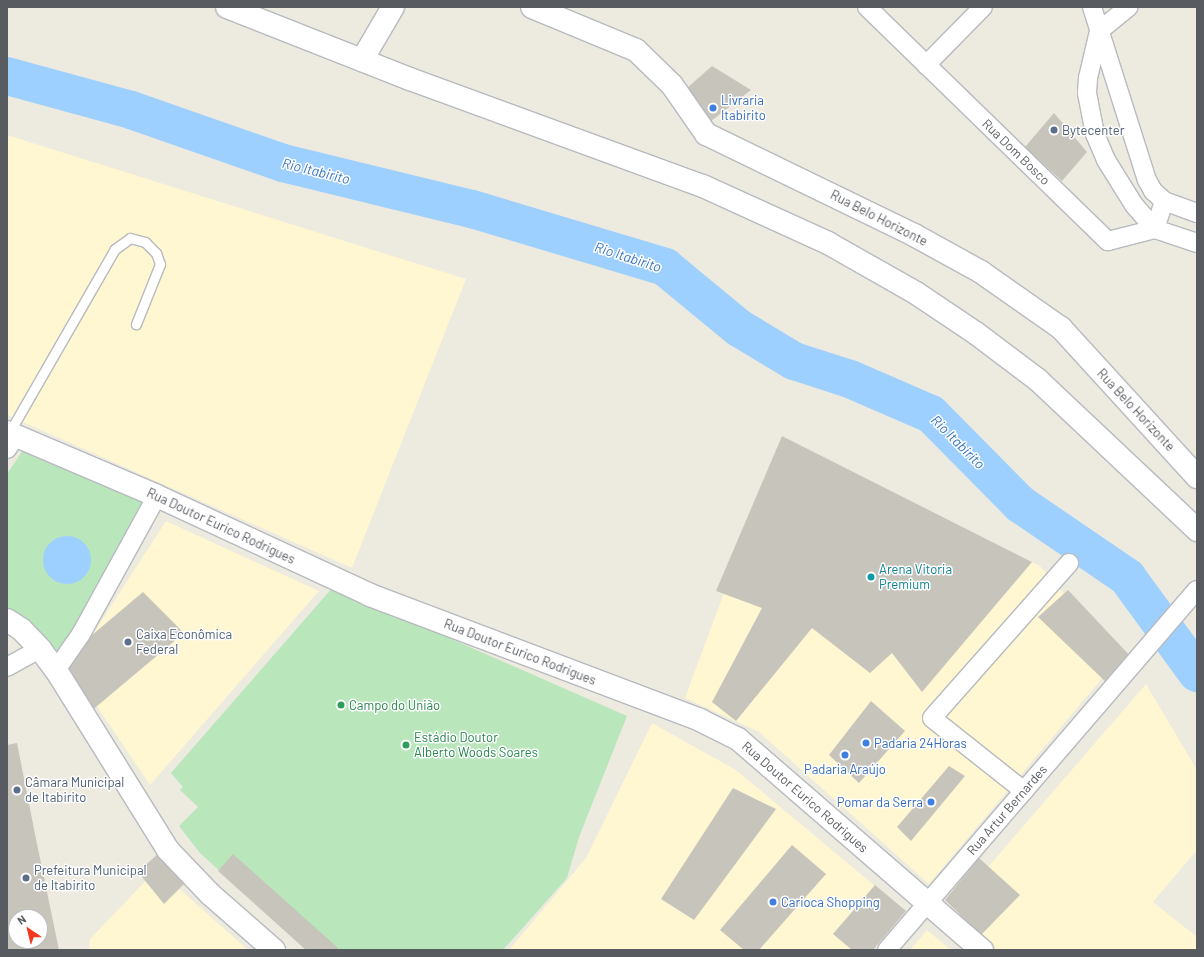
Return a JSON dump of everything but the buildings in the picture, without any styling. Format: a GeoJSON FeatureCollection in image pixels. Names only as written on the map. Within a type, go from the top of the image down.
{"type":"FeatureCollection","features":[{"type":"Feature","properties":{"kind":"street"},"geometry":{"type":"LineString","coordinates":[[227,7],[362,60],[703,186],[828,243],[916,293],[977,334],[1032,375],[1197,530]]}},
{"type":"Feature","properties":{"kind":"street"},"geometry":{"type":"LineString","coordinates":[[362,60],[393,7]]}},
{"type":"Feature","properties":{"kind":"street","name":"Rua Belo Horizonte"},"geometry":{"type":"LineString","coordinates":[[532,7],[636,50],[672,85],[706,134],[914,235],[981,272],[1061,328],[1197,477]]}},
{"type":"Feature","properties":{"kind":"street","name":"Rua Dom Bosco"},"geometry":{"type":"LineString","coordinates":[[867,7],[1108,241],[1155,229]]}},
{"type":"Feature","properties":{"kind":"street"},"geometry":{"type":"LineString","coordinates":[[926,65],[983,7]]}},
{"type":"Feature","properties":{"kind":"street"},"geometry":{"type":"LineString","coordinates":[[1092,7],[1147,180],[1153,191],[1164,201],[1197,213]]}},
{"type":"Feature","properties":{"kind":"street"},"geometry":{"type":"LineString","coordinates":[[1129,7],[1099,31],[1088,78],[1087,93],[1095,134],[1119,180],[1155,229],[1197,243]]}},
{"type":"Feature","properties":{"kind":"street"},"geometry":{"type":"LineString","coordinates":[[1155,229],[1164,201]]}},
{"type":"Feature","properties":{"kind":"street","name":"Rua Doutor Eurico Rodrigues"},"geometry":{"type":"LineString","coordinates":[[10,438],[157,496],[370,595],[700,720],[738,739],[982,950]]}},
{"type":"Feature","properties":{"kind":"street"},"geometry":{"type":"LineString","coordinates":[[56,670],[82,634],[157,496]]}},
{"type":"Feature","properties":{"kind":"street"},"geometry":{"type":"LineString","coordinates":[[1024,791],[932,718],[1069,563]]}},
{"type":"Feature","properties":{"kind":"street","name":"Rua Artur Bernardes"},"geometry":{"type":"LineString","coordinates":[[887,950],[1197,590]]}},
{"type":"Feature","properties":{"kind":"street"},"geometry":{"type":"LineString","coordinates":[[7,620],[21,630],[40,649],[56,670],[168,850],[210,894],[274,950]]}},
{"type":"Feature","properties":{"kind":"street"},"geometry":{"type":"LineString","coordinates":[[7,667],[40,649]]}},
{"type":"Feature","properties":{"kind":"lane"},"geometry":{"type":"LineString","coordinates":[[10,438],[115,248],[130,238],[145,242],[156,253],[160,264],[136,324]]}},
{"type":"Feature","properties":{"kind":"shaded area"},"geometry":{"type":"Polygon","coordinates":[[[7,135],[466,279],[352,568],[7,415],[7,135]]]}},
{"type":"Feature","properties":{"kind":"shaded area"},"geometry":{"type":"Polygon","coordinates":[[[782,436],[1040,566],[1119,658],[929,884],[759,732],[685,698],[782,436]]]}},
{"type":"Feature","properties":{"kind":"shaded area"},"geometry":{"type":"Polygon","coordinates":[[[166,521],[319,591],[150,785],[71,668],[166,521]]]}},
{"type":"Feature","properties":{"kind":"shaded area"},"geometry":{"type":"Polygon","coordinates":[[[1146,684],[1197,770],[1197,850],[1153,902],[1197,937],[1197,950],[993,950],[949,912],[1146,684]]]}},
{"type":"Feature","properties":{"kind":"shaded area"},"geometry":{"type":"Polygon","coordinates":[[[652,723],[736,770],[899,906],[861,950],[509,950],[586,858],[652,723]]]}},
{"type":"Feature","properties":{"kind":"shaded area"},"geometry":{"type":"Polygon","coordinates":[[[157,869],[248,950],[89,950],[90,939],[157,869]]]}},
{"type":"Feature","properties":{"kind":"shaded area"},"geometry":{"type":"Polygon","coordinates":[[[927,930],[951,950],[910,950],[927,930]]]}},
{"type":"Feature","properties":{"kind":"green space"},"geometry":{"type":"Polygon","coordinates":[[[23,450],[149,504],[62,655],[7,613],[7,474],[23,450]]]}},
{"type":"Feature","properties":{"kind":"green space","name":"Estádio Doutor Alberto Woods Soares"},"geometry":{"type":"Polygon","coordinates":[[[333,587],[627,716],[579,837],[567,878],[503,950],[306,950],[200,853],[179,826],[198,807],[180,790],[183,787],[171,773],[333,587]]]}},
{"type":"Feature","properties":{"kind":"water"},"geometry":{"type":"Polygon","coordinates":[[[62,536],[72,536],[84,543],[91,555],[91,565],[84,577],[72,584],[62,584],[54,580],[47,573],[43,565],[43,555],[47,547],[54,540],[62,536]]]}},
{"type":"Feature","properties":{"kind":"waterway","name":"Rio Itabirito"},"geometry":{"type":"LineString","coordinates":[[7,76],[131,110],[283,163],[472,209],[665,267],[739,328],[794,361],[850,379],[931,414],[1020,504],[1127,577],[1197,673]]}},
{"type":"Feature","properties":{"kind":"place","name":"Livraria Itabirito"},"geometry":{"type":"Point","coordinates":[713,108]}},
{"type":"Feature","properties":{"kind":"place","name":"Bytecenter"},"geometry":{"type":"Point","coordinates":[1054,130]}},
{"type":"Feature","properties":{"kind":"place","name":"Arena Vitoria Premium"},"geometry":{"type":"Point","coordinates":[871,577]}},
{"type":"Feature","properties":{"kind":"place","name":"Caixa Econômica Federal"},"geometry":{"type":"Point","coordinates":[128,642]}},
{"type":"Feature","properties":{"kind":"place","name":"Campo do União"},"geometry":{"type":"Point","coordinates":[341,705]}},
{"type":"Feature","properties":{"kind":"place","name":"Padaria 24Horas"},"geometry":{"type":"Point","coordinates":[866,743]}},
{"type":"Feature","properties":{"kind":"place","name":"Estádio Doutor Alberto Woods Soares"},"geometry":{"type":"Point","coordinates":[406,745]}},
{"type":"Feature","properties":{"kind":"place","name":"Padaria Araújo"},"geometry":{"type":"Point","coordinates":[845,755]}},
{"type":"Feature","properties":{"kind":"place","name":"Câmara Municipal de Itabirito"},"geometry":{"type":"Point","coordinates":[17,790]}},
{"type":"Feature","properties":{"kind":"place","name":"Pomar da Serra"},"geometry":{"type":"Point","coordinates":[931,802]}},
{"type":"Feature","properties":{"kind":"place","name":"Prefeitura Municipal de Itabirito"},"geometry":{"type":"Point","coordinates":[26,878]}},
{"type":"Feature","properties":{"kind":"place","name":"Carioca Shopping"},"geometry":{"type":"Point","coordinates":[773,902]}}]}
